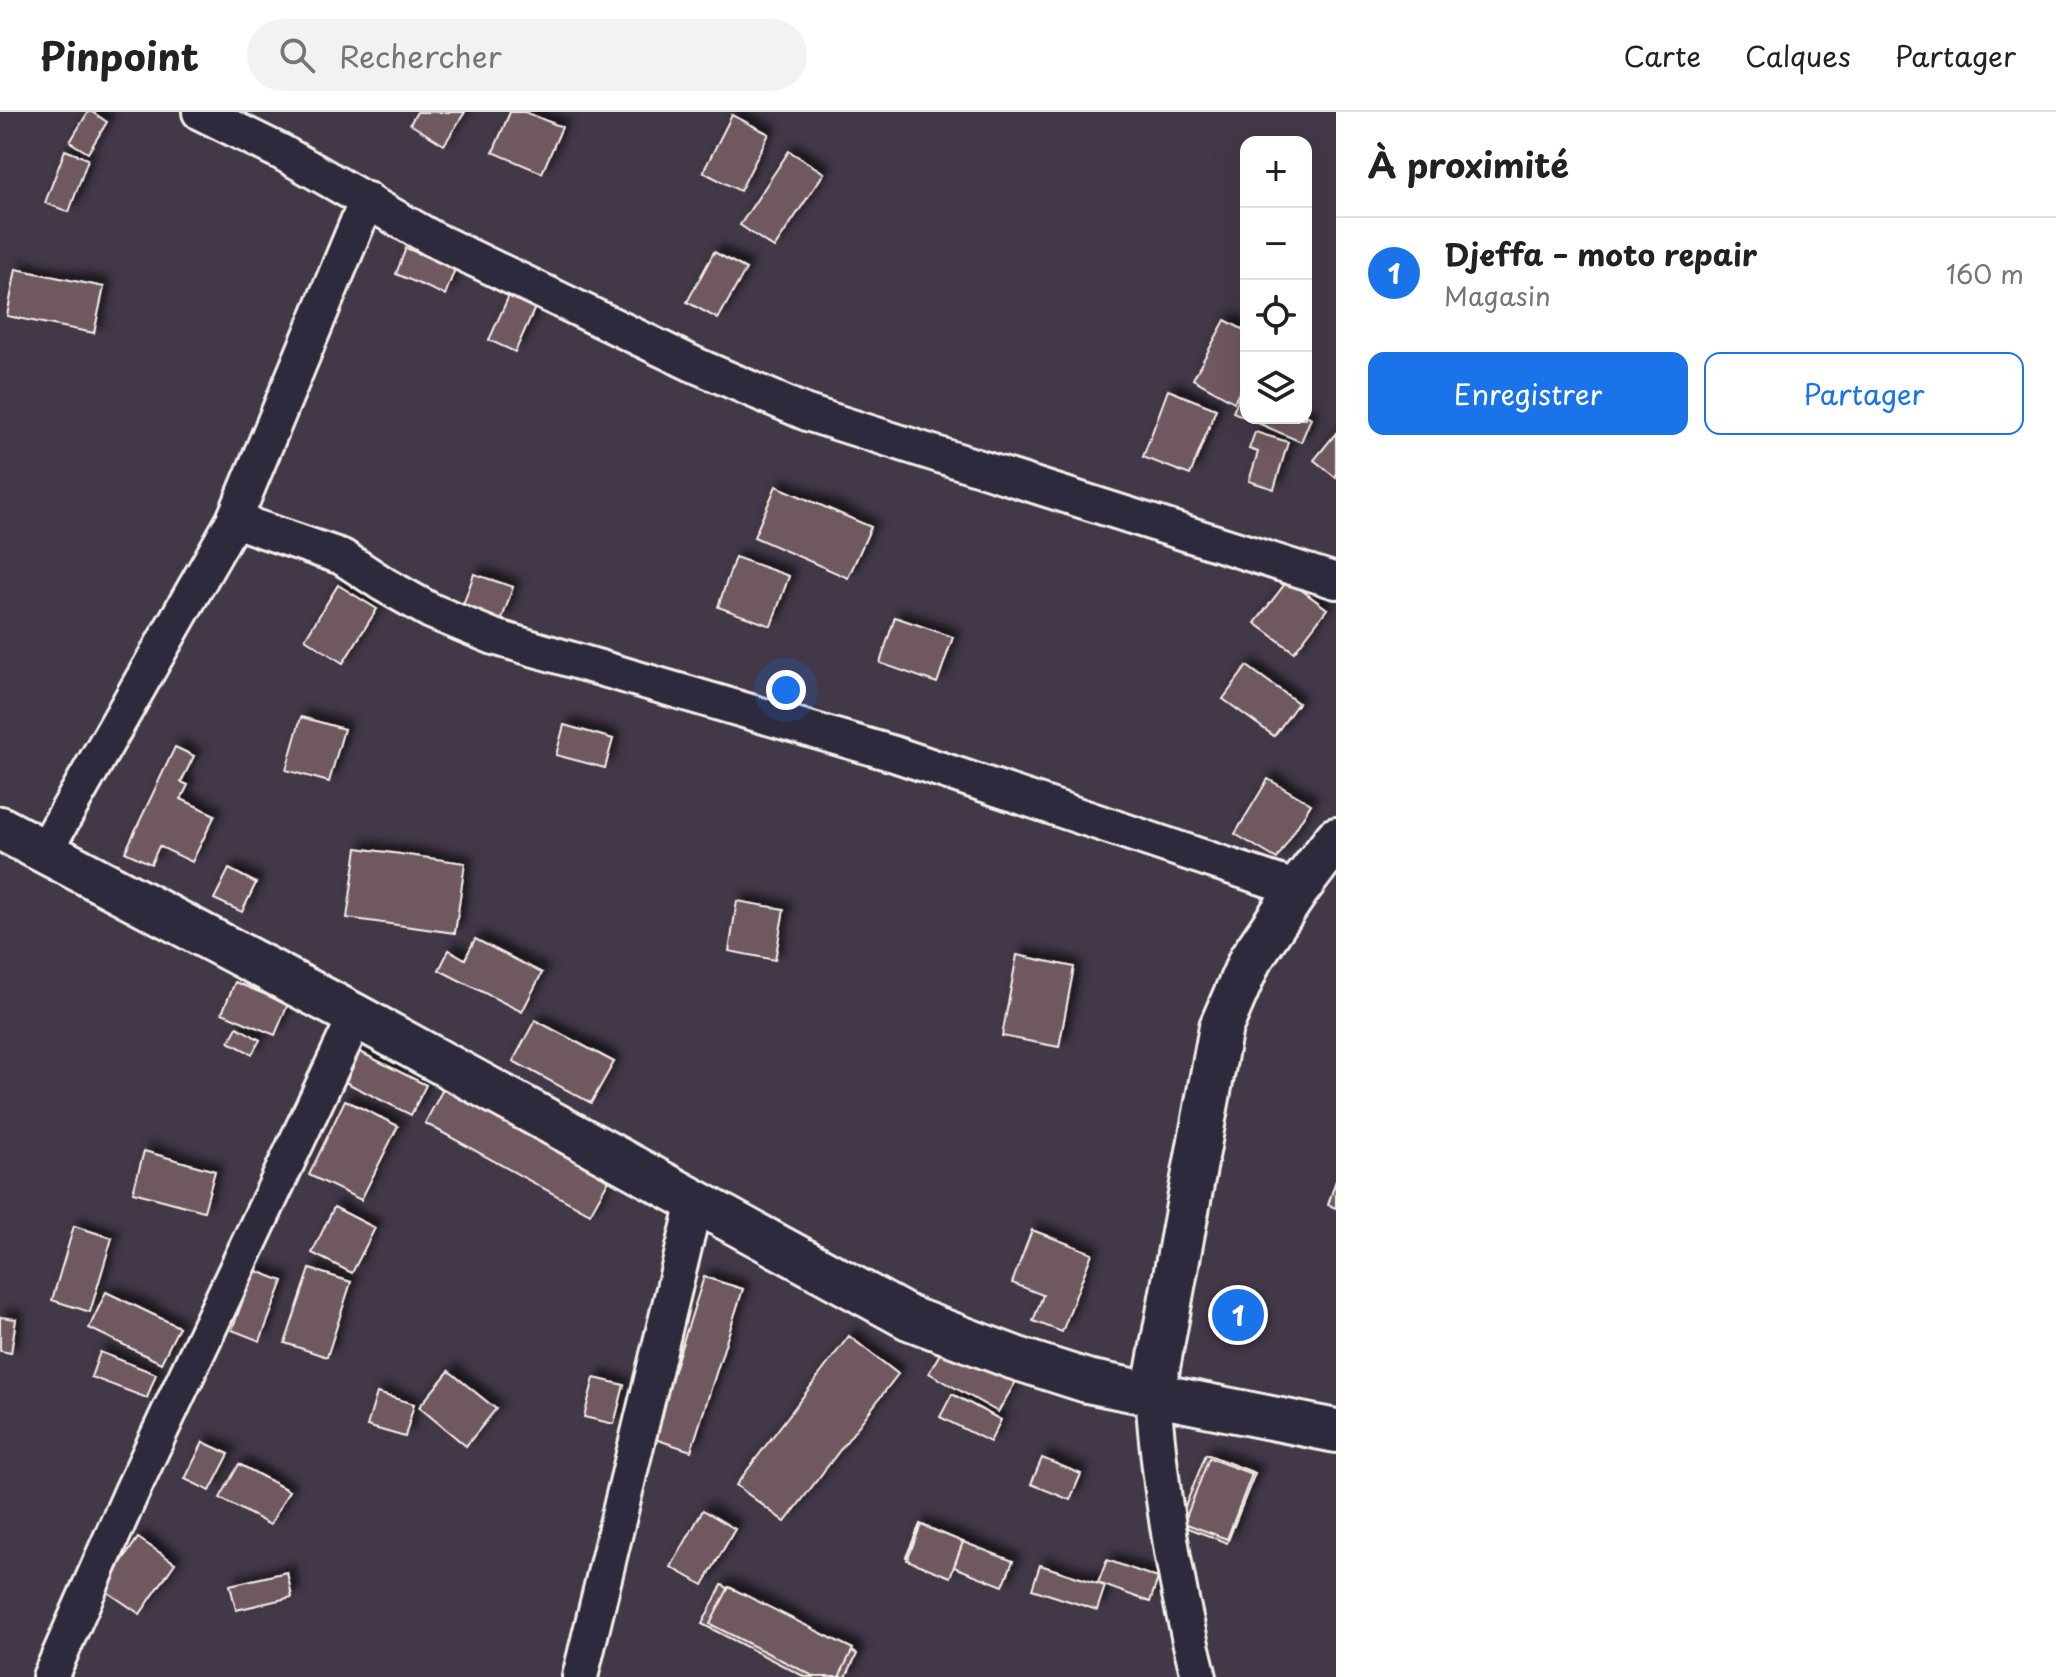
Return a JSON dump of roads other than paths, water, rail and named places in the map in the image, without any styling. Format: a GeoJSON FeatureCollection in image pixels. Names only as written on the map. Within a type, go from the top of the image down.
{"type":"FeatureCollection","features":[{"type":"Feature","properties":{"kind":"street"},"geometry":{"type":"LineString","coordinates":[[200,112],[281,152],[433,239],[693,364],[807,413],[1336,581]]}},
{"type":"Feature","properties":{"kind":"street"},"geometry":{"type":"LineString","coordinates":[[44,852],[234,520],[367,200]]}},
{"type":"Feature","properties":{"kind":"street"},"geometry":{"type":"LineString","coordinates":[[234,520],[342,557],[431,611],[494,637],[894,754],[1298,889]]}},
{"type":"Feature","properties":{"kind":"street"},"geometry":{"type":"LineString","coordinates":[[0,828],[356,1016],[909,1318],[1087,1381],[1336,1431]]}},
{"type":"Feature","properties":{"kind":"street"},"geometry":{"type":"LineString","coordinates":[[1199,1677],[1186,1628],[1158,1458],[1153,1395],[1221,1027],[1250,960],[1298,889],[1332,851]]}},
{"type":"Feature","properties":{"kind":"street"},"geometry":{"type":"LineString","coordinates":[[50,1677],[132,1491],[356,1016]]}},
{"type":"Feature","properties":{"kind":"street"},"geometry":{"type":"LineString","coordinates":[[580,1677],[695,1202]]}},
{"type":"Feature","properties":{"kind":"place","name":"Djeffa – moto repair"},"geometry":{"type":"Point","coordinates":[1238,1315]}}]}
